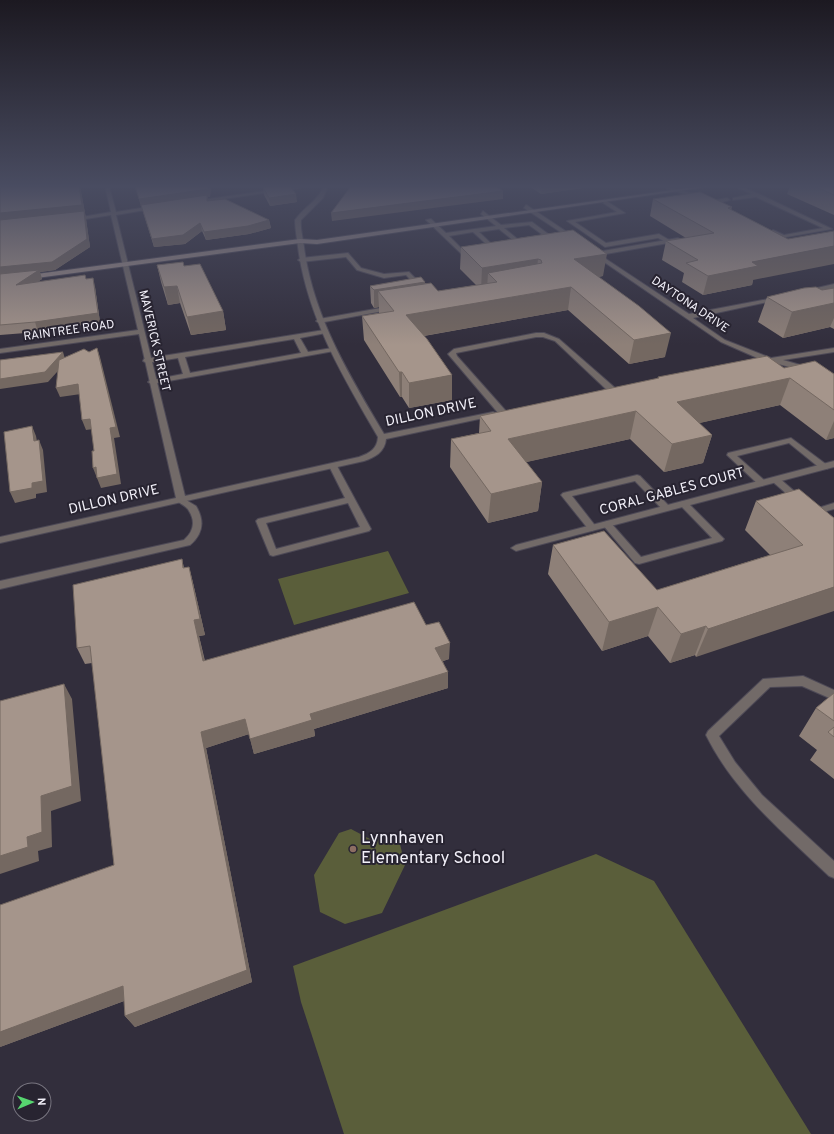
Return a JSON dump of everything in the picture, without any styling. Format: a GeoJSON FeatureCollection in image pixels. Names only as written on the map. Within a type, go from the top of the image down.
{"type":"FeatureCollection","features":[{"type":"Feature","properties":{"kind":"main road"},"geometry":{"type":"LineString","coordinates":[[300,241],[305,239]]}},
{"type":"Feature","properties":{"kind":"main road"},"geometry":{"type":"LineString","coordinates":[[24,278],[300,241],[317,242],[340,239]]}},
{"type":"Feature","properties":{"kind":"street","name":"MAVERICK STREET"},"geometry":{"type":"LineString","coordinates":[[119,239],[181,500]]}},
{"type":"Feature","properties":{"kind":"street"},"geometry":{"type":"LineString","coordinates":[[449,239],[471,261],[479,260]]}},
{"type":"Feature","properties":{"kind":"street"},"geometry":{"type":"LineString","coordinates":[[484,239],[502,256],[494,258]]}},
{"type":"Feature","properties":{"kind":"street"},"geometry":{"type":"LineString","coordinates":[[514,239],[530,252],[523,253]]}},
{"type":"Feature","properties":{"kind":"street"},"geometry":{"type":"LineString","coordinates":[[552,239],[562,246],[556,248]]}},
{"type":"Feature","properties":{"kind":"street"},"geometry":{"type":"LineString","coordinates":[[573,239],[580,244]]}},
{"type":"Feature","properties":{"kind":"street"},"geometry":{"type":"LineString","coordinates":[[597,239],[605,244],[641,239]]}},
{"type":"Feature","properties":{"kind":"street"},"geometry":{"type":"LineString","coordinates":[[664,239],[668,241]]}},
{"type":"Feature","properties":{"kind":"street"},"geometry":{"type":"LineString","coordinates":[[615,243],[625,249],[678,240]]}},
{"type":"Feature","properties":{"kind":"street"},"geometry":{"type":"LineString","coordinates":[[300,241],[301,260],[319,321],[332,350],[382,437]]}},
{"type":"Feature","properties":{"kind":"street","name":"DAYTONA DRIVE"},"geometry":{"type":"LineString","coordinates":[[625,249],[593,252],[723,341],[769,360],[786,363],[816,374]]}},
{"type":"Feature","properties":{"kind":"street"},"geometry":{"type":"LineString","coordinates":[[301,260],[348,255],[359,270],[384,276],[407,273],[419,285]]}},
{"type":"Feature","properties":{"kind":"street"},"geometry":{"type":"LineString","coordinates":[[803,292],[834,286]]}},
{"type":"Feature","properties":{"kind":"street"},"geometry":{"type":"LineString","coordinates":[[686,317],[787,296]]}},
{"type":"Feature","properties":{"kind":"street"},"geometry":{"type":"LineString","coordinates":[[319,321],[397,308]]}},
{"type":"Feature","properties":{"kind":"street","name":"RAINTREE ROAD"},"geometry":{"type":"LineString","coordinates":[[0,351],[140,332]]}},
{"type":"Feature","properties":{"kind":"street"},"geometry":{"type":"LineString","coordinates":[[147,361],[324,332]]}},
{"type":"Feature","properties":{"kind":"street","name":"DILLON DRIVE"},"geometry":{"type":"LineString","coordinates":[[0,540],[333,466],[372,455],[382,444],[382,437],[506,411],[454,357],[452,354],[454,351],[536,335],[552,337],[611,390]]}},
{"type":"Feature","properties":{"kind":"street"},"geometry":{"type":"LineString","coordinates":[[296,337],[305,354]]}},
{"type":"Feature","properties":{"kind":"street"},"geometry":{"type":"LineString","coordinates":[[152,382],[332,350]]}},
{"type":"Feature","properties":{"kind":"street"},"geometry":{"type":"LineString","coordinates":[[754,363],[834,350]]}},
{"type":"Feature","properties":{"kind":"street"},"geometry":{"type":"LineString","coordinates":[[181,355],[187,375]]}},
{"type":"Feature","properties":{"kind":"street"},"geometry":{"type":"LineString","coordinates":[[762,483],[731,455],[791,440],[824,467]]}},
{"type":"Feature","properties":{"kind":"street","name":"CORAL GABLES COURT"},"geometry":{"type":"LineString","coordinates":[[516,548],[834,464]]}},
{"type":"Feature","properties":{"kind":"street"},"geometry":{"type":"LineString","coordinates":[[333,466],[366,529],[273,553],[261,521],[350,499]]}},
{"type":"Feature","properties":{"kind":"street"},"geometry":{"type":"LineString","coordinates":[[592,528],[566,495],[637,478],[666,508]]}},
{"type":"Feature","properties":{"kind":"street"},"geometry":{"type":"LineString","coordinates":[[776,480],[813,512],[834,506]]}},
{"type":"Feature","properties":{"kind":"street"},"geometry":{"type":"LineString","coordinates":[[0,585],[187,543],[196,536],[198,526],[193,508],[181,500]]}},
{"type":"Feature","properties":{"kind":"street"},"geometry":{"type":"LineString","coordinates":[[607,524],[639,561],[719,539],[684,504]]}},
{"type":"Feature","properties":{"kind":"street"},"geometry":{"type":"LineString","coordinates":[[834,694],[803,681],[767,682],[712,734],[730,766],[757,799],[834,871]]}},
{"type":"Feature","properties":{"kind":"green space"},"geometry":{"type":"Polygon","coordinates":[[[388,551],[409,593],[294,625],[278,579],[388,551]]]}},
{"type":"Feature","properties":{"kind":"green space"},"geometry":{"type":"Polygon","coordinates":[[[351,829],[370,839],[384,833],[399,840],[405,865],[382,913],[345,924],[320,912],[314,875],[339,833],[351,829]]]}},
{"type":"Feature","properties":{"kind":"green space"},"geometry":{"type":"Polygon","coordinates":[[[596,854],[654,881],[811,1134],[344,1134],[301,1002],[293,966],[596,854]]]}},
{"type":"Feature","properties":{"kind":"building"},"geometry":{"type":"Polygon","coordinates":[[[0,239],[87,239],[52,262],[0,267],[0,239]]]}},
{"type":"Feature","properties":{"kind":"building"},"geometry":{"type":"Polygon","coordinates":[[[514,239],[586,239],[607,254],[574,259],[639,306],[671,333],[634,340],[571,287],[406,315],[427,339],[452,375],[409,383],[402,372],[399,372],[362,316],[394,311],[378,291],[431,283],[438,291],[497,282],[488,273],[542,263],[541,260],[538,259],[482,268],[461,247],[514,239]]]}},
{"type":"Feature","properties":{"kind":"building"},"geometry":{"type":"Polygon","coordinates":[[[678,239],[834,239],[834,246],[752,262],[758,266],[708,276],[686,263],[698,260],[666,241],[678,239]]]}},
{"type":"Feature","properties":{"kind":"building"},"geometry":{"type":"Polygon","coordinates":[[[183,262],[184,266],[200,264],[223,311],[187,317],[177,286],[164,287],[157,265],[183,262]]]}},
{"type":"Feature","properties":{"kind":"building"},"geometry":{"type":"Polygon","coordinates":[[[39,270],[16,285],[85,275],[86,279],[93,278],[98,313],[35,322],[0,325],[0,274],[39,270]]]}},
{"type":"Feature","properties":{"kind":"building"},"geometry":{"type":"Polygon","coordinates":[[[421,277],[425,282],[374,290],[370,286],[421,277]]]}},
{"type":"Feature","properties":{"kind":"building"},"geometry":{"type":"Polygon","coordinates":[[[816,287],[822,290],[834,288],[834,303],[792,312],[767,297],[804,288],[816,287]]]}},
{"type":"Feature","properties":{"kind":"building"},"geometry":{"type":"Polygon","coordinates":[[[97,348],[116,427],[110,428],[117,474],[97,478],[96,467],[93,468],[92,451],[94,451],[90,419],[82,420],[78,384],[56,388],[59,360],[84,349],[89,352],[97,348]]]}},
{"type":"Feature","properties":{"kind":"building"},"geometry":{"type":"Polygon","coordinates":[[[63,352],[45,372],[0,379],[0,360],[63,352]]]}},
{"type":"Feature","properties":{"kind":"building"},"geometry":{"type":"Polygon","coordinates":[[[767,356],[784,368],[815,361],[834,374],[834,410],[790,378],[677,402],[712,435],[672,444],[636,411],[508,439],[542,482],[491,494],[451,439],[491,431],[480,416],[659,378],[658,377],[767,356]]]}},
{"type":"Feature","properties":{"kind":"building"},"geometry":{"type":"Polygon","coordinates":[[[32,426],[34,441],[39,440],[43,481],[32,483],[32,488],[10,492],[4,432],[32,426]]]}},
{"type":"Feature","properties":{"kind":"building"},"geometry":{"type":"Polygon","coordinates":[[[799,489],[834,518],[834,587],[708,629],[706,626],[681,634],[658,607],[609,622],[553,545],[604,531],[657,590],[803,545],[756,501],[799,489]]]}},
{"type":"Feature","properties":{"kind":"building"},"geometry":{"type":"Polygon","coordinates":[[[182,559],[183,568],[189,567],[200,619],[194,620],[203,661],[414,602],[426,625],[439,622],[450,643],[435,648],[448,672],[310,714],[312,720],[250,739],[245,719],[201,732],[247,970],[125,1016],[123,986],[0,1032],[0,905],[114,865],[90,646],[77,648],[73,585],[182,559]]]}},
{"type":"Feature","properties":{"kind":"building"},"geometry":{"type":"Polygon","coordinates":[[[64,684],[72,786],[41,796],[42,832],[27,837],[28,847],[0,856],[0,701],[64,684]]]}},
{"type":"Feature","properties":{"kind":"building"},"geometry":{"type":"Polygon","coordinates":[[[834,693],[834,721],[816,708],[834,693]]]}},
{"type":"Feature","properties":{"kind":"building"},"geometry":{"type":"Polygon","coordinates":[[[834,727],[834,737],[828,732],[834,727]]]}},
{"type":"Feature","properties":{"kind":"place","name":"Lynnhaven Elementary School"},"geometry":{"type":"Point","coordinates":[353,849]}}]}
